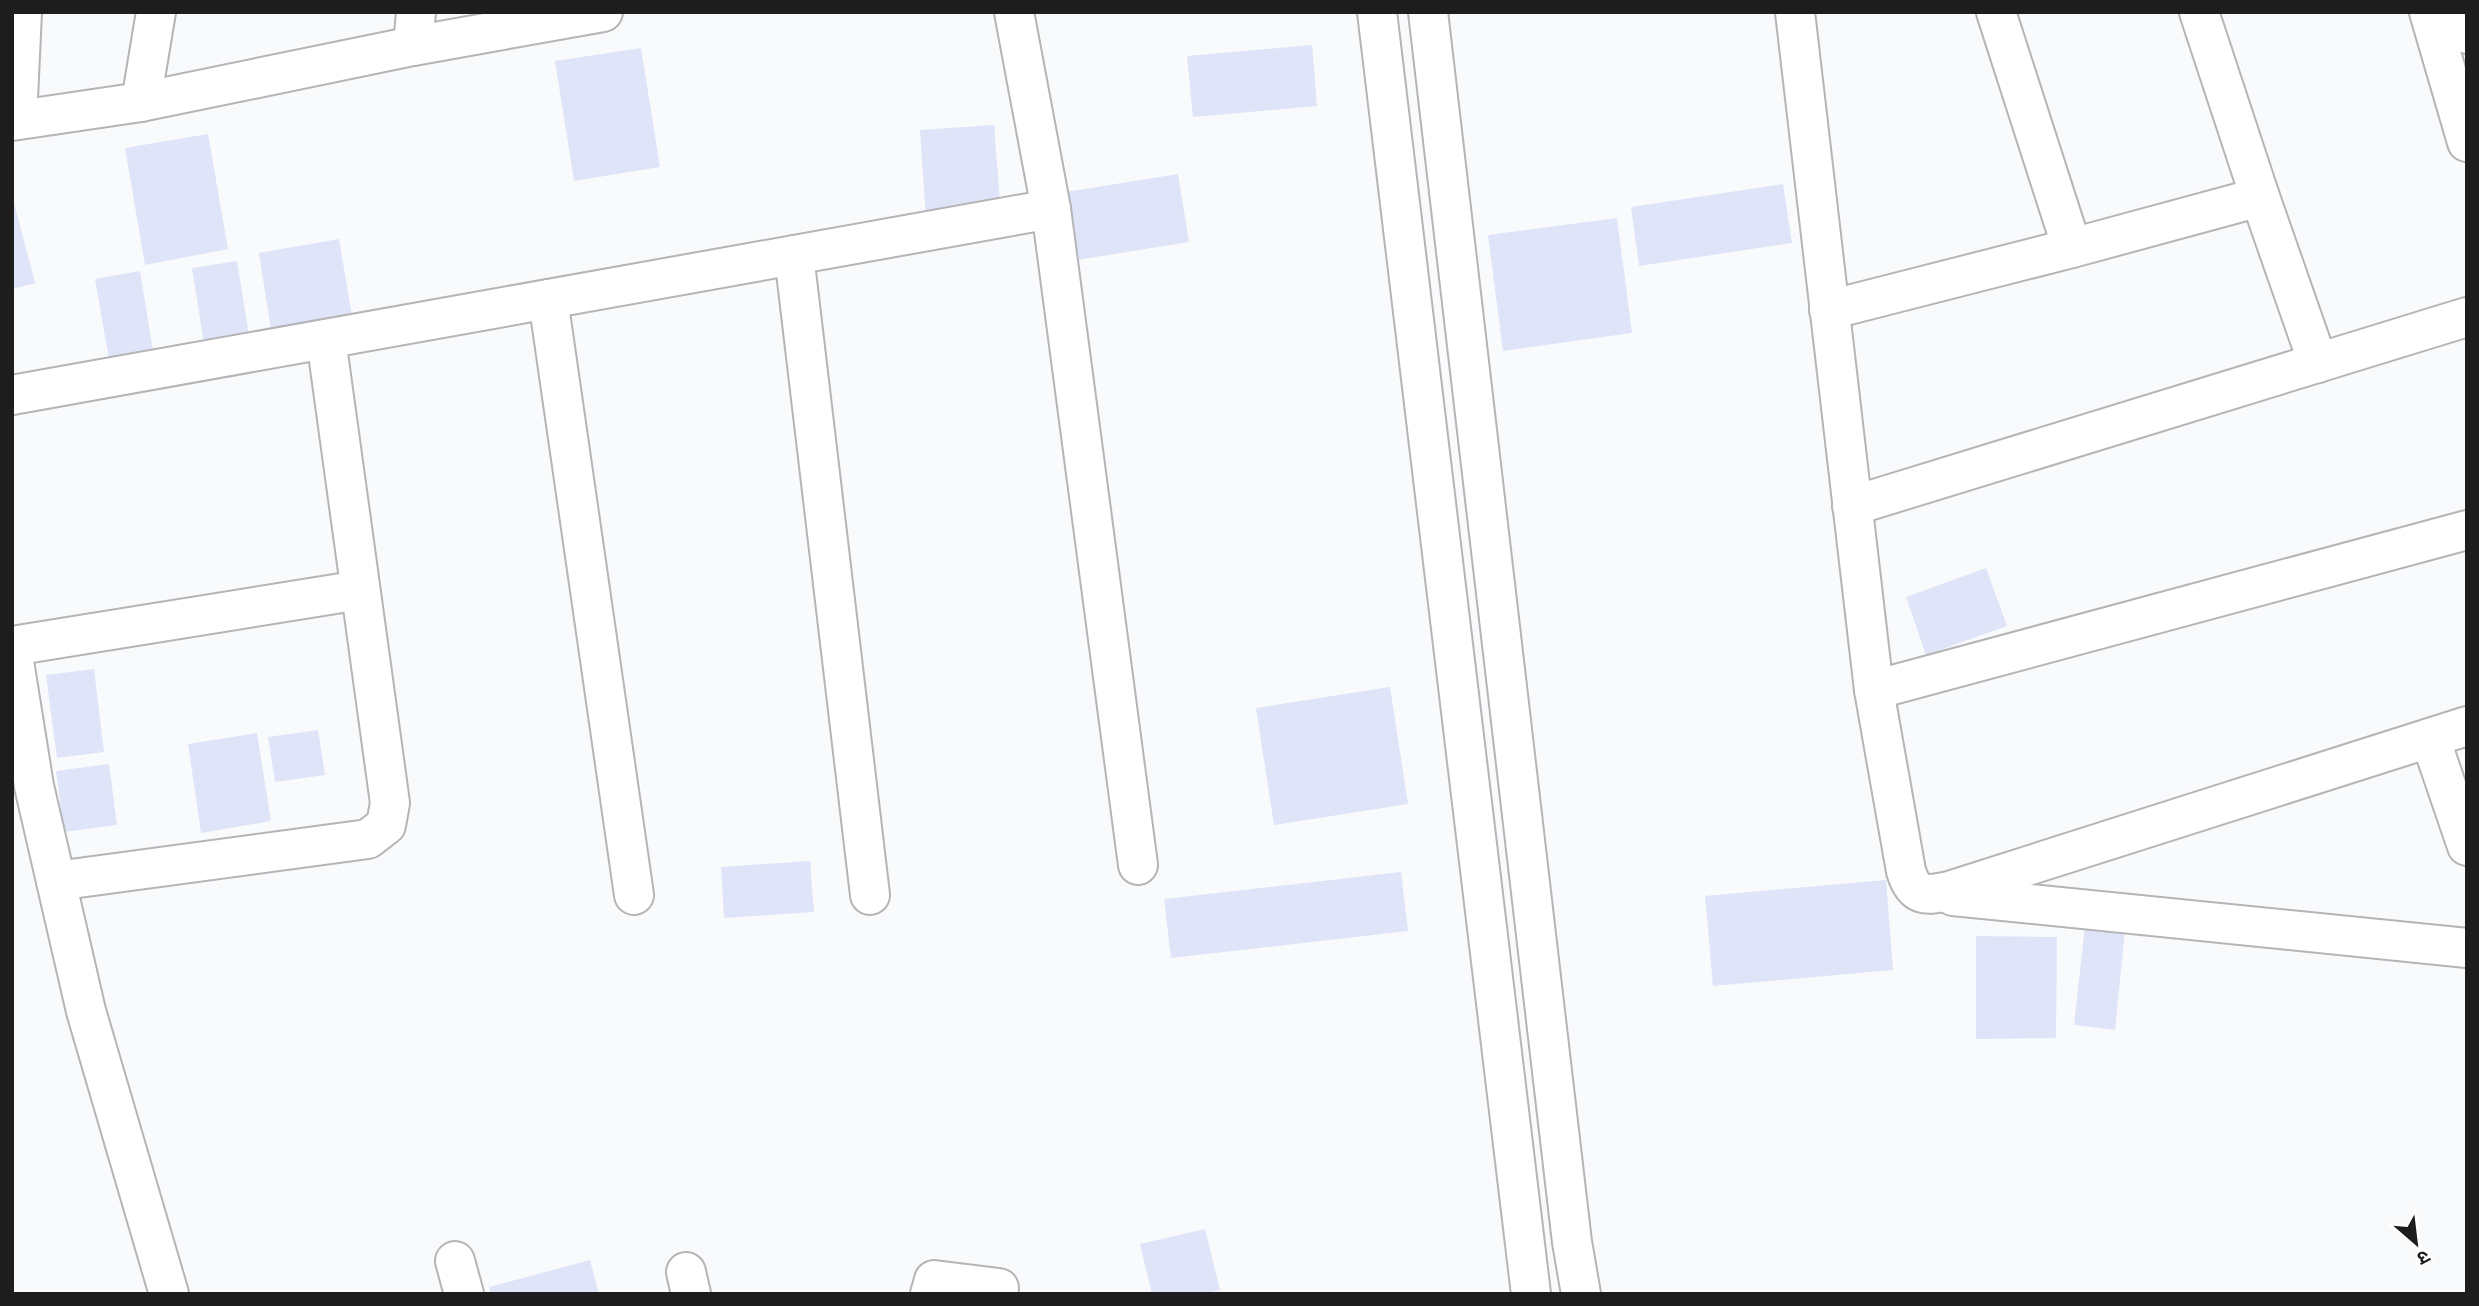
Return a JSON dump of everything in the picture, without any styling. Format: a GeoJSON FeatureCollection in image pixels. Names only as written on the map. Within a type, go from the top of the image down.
{"type":"FeatureCollection","features":[{"type":"Feature","properties":{"kind":"street"},"geometry":{"type":"LineString","coordinates":[[141,102],[156,12]]}},
{"type":"Feature","properties":{"kind":"street"},"geometry":{"type":"LineString","coordinates":[[18,30],[14,121],[141,102],[414,29],[603,12]]}},
{"type":"Feature","properties":{"kind":"street"},"geometry":{"type":"LineString","coordinates":[[1014,12],[1051,209],[1138,865]]}},
{"type":"Feature","properties":{"kind":"street"},"geometry":{"type":"LineString","coordinates":[[1377,12],[1530,1286]]}},
{"type":"Feature","properties":{"kind":"street"},"geometry":{"type":"LineString","coordinates":[[1428,12],[1572,1242],[1581,1287]]}},
{"type":"Feature","properties":{"kind":"street"},"geometry":{"type":"LineString","coordinates":[[1795,12],[1874,690],[1906,871],[1915,890],[1921,893],[2467,948]]}},
{"type":"Feature","properties":{"kind":"street"},"geometry":{"type":"LineString","coordinates":[[1996,12],[2072,248]]}},
{"type":"Feature","properties":{"kind":"street"},"geometry":{"type":"LineString","coordinates":[[2199,12],[2318,363]]}},
{"type":"Feature","properties":{"kind":"street"},"geometry":{"type":"LineString","coordinates":[[2429,12],[2467,142]]}},
{"type":"Feature","properties":{"kind":"street"},"geometry":{"type":"LineString","coordinates":[[2461,12],[2467,34]]}},
{"type":"Feature","properties":{"kind":"street"},"geometry":{"type":"LineString","coordinates":[[1829,310],[2260,197]]}},
{"type":"Feature","properties":{"kind":"street"},"geometry":{"type":"LineString","coordinates":[[12,395],[1051,209]]}},
{"type":"Feature","properties":{"kind":"street"},"geometry":{"type":"LineString","coordinates":[[794,256],[870,895]]}},
{"type":"Feature","properties":{"kind":"street"},"geometry":{"type":"LineString","coordinates":[[548,299],[634,895]]}},
{"type":"Feature","properties":{"kind":"street"},"geometry":{"type":"LineString","coordinates":[[1852,506],[2467,317]]}},
{"type":"Feature","properties":{"kind":"street"},"geometry":{"type":"LineString","coordinates":[[56,881],[368,839],[386,825],[390,803],[326,339]]}},
{"type":"Feature","properties":{"kind":"street"},"geometry":{"type":"LineString","coordinates":[[1874,690],[2467,530]]}},
{"type":"Feature","properties":{"kind":"street"},"geometry":{"type":"LineString","coordinates":[[169,1294],[86,1011],[34,786],[12,647],[360,590]]}},
{"type":"Feature","properties":{"kind":"street"},"geometry":{"type":"LineString","coordinates":[[1933,894],[2467,726]]}},
{"type":"Feature","properties":{"kind":"street"},"geometry":{"type":"LineString","coordinates":[[2430,738],[2467,846]]}},
{"type":"Feature","properties":{"kind":"street"},"geometry":{"type":"LineString","coordinates":[[930,1294],[934,1280],[999,1288]]}},
{"type":"Feature","properties":{"kind":"building"},"geometry":{"type":"Polygon","coordinates":[[[1312,45],[1317,106],[1193,117],[1187,56],[1312,45]]]}},
{"type":"Feature","properties":{"kind":"building"},"geometry":{"type":"Polygon","coordinates":[[[641,48],[660,167],[574,181],[555,61],[641,48]]]}},
{"type":"Feature","properties":{"kind":"building"},"geometry":{"type":"Polygon","coordinates":[[[994,125],[1001,214],[926,219],[920,130],[994,125]]]}},
{"type":"Feature","properties":{"kind":"building"},"geometry":{"type":"Polygon","coordinates":[[[208,134],[228,249],[145,265],[125,148],[208,134]]]}},
{"type":"Feature","properties":{"kind":"building"},"geometry":{"type":"Polygon","coordinates":[[[1178,174],[1189,242],[1077,260],[1066,192],[1178,174]]]}},
{"type":"Feature","properties":{"kind":"building"},"geometry":{"type":"Polygon","coordinates":[[[1783,184],[1792,243],[1639,266],[1631,207],[1783,184]]]}},
{"type":"Feature","properties":{"kind":"building"},"geometry":{"type":"Polygon","coordinates":[[[12,195],[35,283],[12,289],[12,195]]]}},
{"type":"Feature","properties":{"kind":"building"},"geometry":{"type":"Polygon","coordinates":[[[1617,218],[1632,333],[1503,351],[1488,235],[1617,218]]]}},
{"type":"Feature","properties":{"kind":"building"},"geometry":{"type":"Polygon","coordinates":[[[339,239],[352,316],[271,330],[259,253],[339,239]]]}},
{"type":"Feature","properties":{"kind":"building"},"geometry":{"type":"Polygon","coordinates":[[[237,261],[250,342],[205,350],[192,268],[237,261]]]}},
{"type":"Feature","properties":{"kind":"building"},"geometry":{"type":"Polygon","coordinates":[[[140,271],[155,363],[111,371],[95,279],[140,271]]]}},
{"type":"Feature","properties":{"kind":"building"},"geometry":{"type":"Polygon","coordinates":[[[1986,568],[2007,626],[1926,655],[1906,597],[1986,568]]]}},
{"type":"Feature","properties":{"kind":"building"},"geometry":{"type":"Polygon","coordinates":[[[94,669],[104,752],[57,758],[46,675],[94,669]]]}},
{"type":"Feature","properties":{"kind":"building"},"geometry":{"type":"Polygon","coordinates":[[[1390,687],[1408,804],[1274,825],[1256,708],[1390,687]]]}},
{"type":"Feature","properties":{"kind":"building"},"geometry":{"type":"Polygon","coordinates":[[[318,730],[325,775],[275,782],[268,737],[318,730]]]}},
{"type":"Feature","properties":{"kind":"building"},"geometry":{"type":"Polygon","coordinates":[[[257,733],[271,821],[201,833],[188,744],[257,733]]]}},
{"type":"Feature","properties":{"kind":"building"},"geometry":{"type":"Polygon","coordinates":[[[109,764],[117,825],[64,832],[56,771],[109,764]]]}},
{"type":"Feature","properties":{"kind":"building"},"geometry":{"type":"Polygon","coordinates":[[[810,861],[814,912],[724,918],[721,867],[810,861]]]}},
{"type":"Feature","properties":{"kind":"building"},"geometry":{"type":"Polygon","coordinates":[[[1401,872],[1408,931],[1171,958],[1164,899],[1401,872]]]}},
{"type":"Feature","properties":{"kind":"building"},"geometry":{"type":"Polygon","coordinates":[[[1886,880],[1893,970],[1713,986],[1705,896],[1886,880]]]}},
{"type":"Feature","properties":{"kind":"building"},"geometry":{"type":"Polygon","coordinates":[[[2085,926],[2125,930],[2115,1030],[2074,1025],[2085,926]]]}},
{"type":"Feature","properties":{"kind":"building"},"geometry":{"type":"Polygon","coordinates":[[[1976,936],[2057,937],[2056,1038],[1976,1039],[1976,936]]]}},
{"type":"Feature","properties":{"kind":"building"},"geometry":{"type":"Polygon","coordinates":[[[1205,1229],[1220,1290],[1204,1294],[1152,1294],[1140,1244],[1205,1229]]]}},
{"type":"Feature","properties":{"kind":"building"},"geometry":{"type":"Polygon","coordinates":[[[590,1260],[599,1294],[491,1294],[489,1287],[590,1260]]]}}]}
